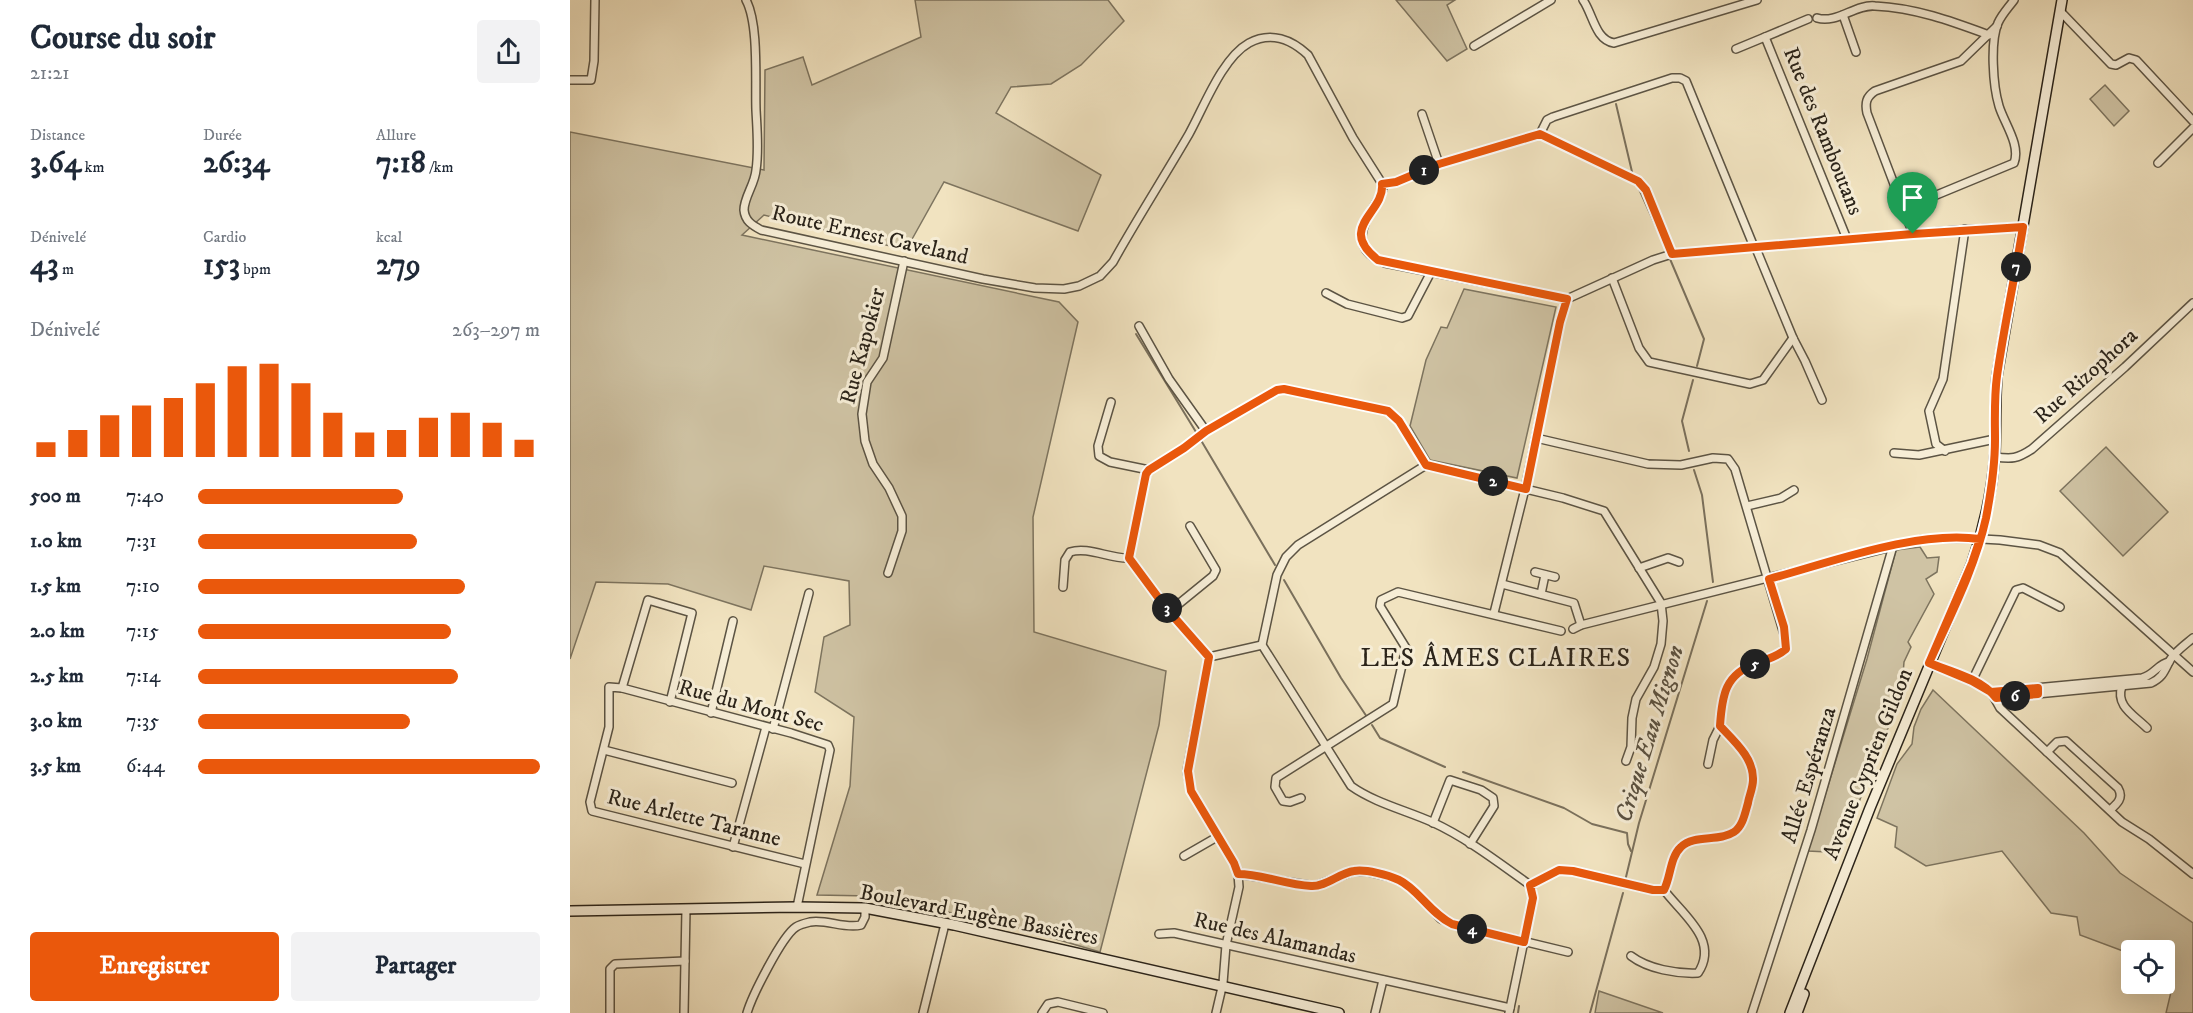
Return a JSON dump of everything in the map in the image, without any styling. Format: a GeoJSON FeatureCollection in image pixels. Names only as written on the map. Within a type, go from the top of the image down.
{"type":"FeatureCollection","features":[{"type":"Feature","properties":{"kind":"street"},"geometry":{"type":"LineString","coordinates":[[570,80],[591,80],[594,61],[595,0]]}},
{"type":"Feature","properties":{"kind":"street","name":"Route Ernest Caveland"},"geometry":{"type":"LineString","coordinates":[[746,0],[752,19],[757,161],[754,181],[744,207],[746,218],[761,230],[983,279],[1035,288],[1064,289],[1080,286],[1100,276],[1113,262],[1189,134],[1226,66],[1239,50],[1251,42],[1267,38],[1286,39],[1296,44],[1308,55],[1353,138],[1382,184]]}},
{"type":"Feature","properties":{"kind":"street"},"geometry":{"type":"LineString","coordinates":[[1473,46],[1551,0]]}},
{"type":"Feature","properties":{"kind":"street"},"geometry":{"type":"LineString","coordinates":[[1583,0],[1601,36],[1614,43],[1756,0]]}},
{"type":"Feature","properties":{"kind":"street"},"geometry":{"type":"LineString","coordinates":[[1913,234],[1867,113],[1866,104],[1869,95],[1961,61],[1997,26],[2014,0]]}},
{"type":"Feature","properties":{"kind":"street","name":"Avenue Cyprien Gildon"},"geometry":{"type":"LineString","coordinates":[[1790,1013],[1870,808],[1972,563],[1986,518],[1995,457],[1997,376],[2061,0]]}},
{"type":"Feature","properties":{"kind":"street"},"geometry":{"type":"LineString","coordinates":[[1817,18],[1826,21],[1872,5],[1929,13],[1989,35]]}},
{"type":"Feature","properties":{"kind":"street"},"geometry":{"type":"LineString","coordinates":[[2060,11],[2110,64],[2116,65],[2129,58],[2136,60],[2193,121]]}},
{"type":"Feature","properties":{"kind":"street"},"geometry":{"type":"LineString","coordinates":[[1843,15],[1856,52]]}},
{"type":"Feature","properties":{"kind":"street","name":"Rue des Ramboutans"},"geometry":{"type":"LineString","coordinates":[[1736,49],[1808,19]]}},
{"type":"Feature","properties":{"kind":"street"},"geometry":{"type":"LineString","coordinates":[[1905,208],[2014,163],[2017,157],[2015,147],[1999,106],[1993,76],[1997,26]]}},
{"type":"Feature","properties":{"kind":"street","name":"Rue des Ramboutans"},"geometry":{"type":"LineString","coordinates":[[1766,37],[1847,239]]}},
{"type":"Feature","properties":{"kind":"street"},"geometry":{"type":"LineString","coordinates":[[1540,134],[1547,120],[1553,117],[1672,78],[1682,79],[1687,84],[1754,247],[1822,400]]}},
{"type":"Feature","properties":{"kind":"street"},"geometry":{"type":"LineString","coordinates":[[1422,114],[1439,164]]}},
{"type":"Feature","properties":{"kind":"street"},"geometry":{"type":"LineString","coordinates":[[2158,163],[2193,128]]}},
{"type":"Feature","properties":{"kind":"street"},"geometry":{"type":"LineString","coordinates":[[1672,254],[1646,190],[1638,181],[1540,134],[1439,164],[1396,182],[1382,184],[1381,195],[1363,223],[1361,233],[1364,244],[1371,255],[1378,260],[1567,299],[1653,260],[1672,254],[1965,229],[2023,227]]}},
{"type":"Feature","properties":{"kind":"street"},"geometry":{"type":"LineString","coordinates":[[1945,451],[1936,444],[1929,411],[1943,379],[1965,229]]}},
{"type":"Feature","properties":{"kind":"street","name":"Rue Kapokier"},"geometry":{"type":"LineString","coordinates":[[888,573],[902,531],[902,516],[889,488],[873,464],[866,441],[862,414],[867,382],[883,358],[904,261]]}},
{"type":"Feature","properties":{"kind":"street"},"geometry":{"type":"LineString","coordinates":[[1326,293],[1347,304],[1402,318],[1408,316],[1431,272]]}},
{"type":"Feature","properties":{"kind":"street"},"geometry":{"type":"LineString","coordinates":[[1612,278],[1639,348],[1649,362],[1750,384],[1763,380],[1793,338]]}},
{"type":"Feature","properties":{"kind":"street"},"geometry":{"type":"LineString","coordinates":[[1494,614],[1526,489],[1560,322],[1567,299]]}},
{"type":"Feature","properties":{"kind":"street","name":"Rue Rizophora"},"geometry":{"type":"LineString","coordinates":[[1995,457],[2012,459],[2032,448],[2125,367],[2193,303]]}},
{"type":"Feature","properties":{"kind":"street"},"geometry":{"type":"LineString","coordinates":[[1139,326],[1169,379],[1206,431]]}},
{"type":"Feature","properties":{"kind":"street"},"geometry":{"type":"LineString","coordinates":[[1209,657],[1129,558],[1146,474],[1206,431],[1277,390],[1284,389],[1388,411],[1399,421],[1426,465],[1563,498],[1604,511],[1661,603],[1663,621],[1661,644],[1653,667],[1636,699],[1632,718],[1631,747],[1626,761]]}},
{"type":"Feature","properties":{"kind":"street"},"geometry":{"type":"LineString","coordinates":[[1111,402],[1098,446],[1099,456],[1110,462],[1149,470]]}},
{"type":"Feature","properties":{"kind":"street"},"geometry":{"type":"LineString","coordinates":[[1536,438],[1648,464],[1681,465],[1713,458],[1728,459],[1735,469],[1784,627],[1786,649],[1778,656],[1742,669],[1730,679],[1721,707],[1720,726],[1713,740],[1708,764]]}},
{"type":"Feature","properties":{"kind":"street"},"geometry":{"type":"LineString","coordinates":[[1894,453],[1918,455],[1995,439]]}},
{"type":"Feature","properties":{"kind":"street"},"geometry":{"type":"LineString","coordinates":[[1426,465],[1298,545],[1286,557],[1277,575],[1262,645],[1351,786],[1362,794],[1433,823],[1470,844],[1530,885],[1533,898],[1509,1011]]}},
{"type":"Feature","properties":{"kind":"street"},"geometry":{"type":"LineString","coordinates":[[1747,506],[1781,498],[1794,490]]}},
{"type":"Feature","properties":{"kind":"street"},"geometry":{"type":"LineString","coordinates":[[1170,611],[1213,576],[1216,570],[1190,526]]}},
{"type":"Feature","properties":{"kind":"street"},"geometry":{"type":"LineString","coordinates":[[1573,629],[1661,603],[1769,579],[1923,539],[1980,539],[2039,545],[2060,553],[2193,672]]}},
{"type":"Feature","properties":{"kind":"street","name":"Allée Espéranza"},"geometry":{"type":"LineString","coordinates":[[1752,1013],[1811,830],[1893,546]]}},
{"type":"Feature","properties":{"kind":"street"},"geometry":{"type":"LineString","coordinates":[[1063,587],[1065,560],[1070,552],[1084,551],[1129,558]]}},
{"type":"Feature","properties":{"kind":"street"},"geometry":{"type":"LineString","coordinates":[[1640,568],[1668,558],[1679,562]]}},
{"type":"Feature","properties":{"kind":"street"},"geometry":{"type":"LineString","coordinates":[[1535,572],[1555,577]]}},
{"type":"Feature","properties":{"kind":"street"},"geometry":{"type":"LineString","coordinates":[[1541,594],[1545,575]]}},
{"type":"Feature","properties":{"kind":"street"},"geometry":{"type":"LineString","coordinates":[[1502,584],[1574,603],[1581,625]]}},
{"type":"Feature","properties":{"kind":"street"},"geometry":{"type":"LineString","coordinates":[[1972,681],[2016,590],[2023,588],[2060,607]]}},
{"type":"Feature","properties":{"kind":"street"},"geometry":{"type":"LineString","coordinates":[[1301,798],[1290,802],[1283,801],[1275,787],[1276,778],[1393,704],[1406,648],[1380,606],[1382,600],[1398,591],[1562,631]]}},
{"type":"Feature","properties":{"kind":"street"},"geometry":{"type":"LineString","coordinates":[[733,847],[809,593]]}},
{"type":"Feature","properties":{"kind":"street"},"geometry":{"type":"LineString","coordinates":[[622,688],[648,600],[692,613],[670,702]]}},
{"type":"Feature","properties":{"kind":"street"},"geometry":{"type":"LineString","coordinates":[[711,713],[733,621]]}},
{"type":"Feature","properties":{"kind":"street"},"geometry":{"type":"LineString","coordinates":[[1994,695],[2122,686],[2156,681],[2165,672],[2175,655],[2193,638]]}},
{"type":"Feature","properties":{"kind":"street"},"geometry":{"type":"LineString","coordinates":[[1209,657],[1262,645]]}},
{"type":"Feature","properties":{"kind":"street"},"geometry":{"type":"LineString","coordinates":[[1209,657],[1188,771],[1191,791],[1234,863],[1239,887],[1226,945],[1222,987],[1216,1013]]}},
{"type":"Feature","properties":{"kind":"street"},"geometry":{"type":"LineString","coordinates":[[2038,691],[2147,677],[2164,663],[2169,662]]}},
{"type":"Feature","properties":{"kind":"street"},"geometry":{"type":"LineString","coordinates":[[1929,663],[1972,681],[1994,695],[2000,708],[2122,822],[2149,839],[2193,874]]}},
{"type":"Feature","properties":{"kind":"street"},"geometry":{"type":"LineString","coordinates":[[2122,686],[2121,703],[2147,728]]}},
{"type":"Feature","properties":{"kind":"street","name":"Rue du Mont Sec"},"geometry":{"type":"LineString","coordinates":[[609,687],[622,688],[828,745],[830,750],[797,907]]}},
{"type":"Feature","properties":{"kind":"street","name":"Rue Arlette Taranne"},"geometry":{"type":"LineString","coordinates":[[609,687],[609,727],[590,802],[592,811],[805,864]]}},
{"type":"Feature","properties":{"kind":"street"},"geometry":{"type":"LineString","coordinates":[[1664,890],[1669,880],[1674,855],[1682,845],[1694,840],[1724,836],[1734,832],[1746,813],[1753,780],[1751,765],[1741,749],[1720,726]]}},
{"type":"Feature","properties":{"kind":"street"},"geometry":{"type":"LineString","coordinates":[[2047,752],[2057,742],[2066,741],[2118,788],[2121,796],[2110,810]]}},
{"type":"Feature","properties":{"kind":"street"},"geometry":{"type":"LineString","coordinates":[[604,750],[732,783]]}},
{"type":"Feature","properties":{"kind":"street"},"geometry":{"type":"LineString","coordinates":[[1433,823],[1446,784],[1450,780],[1481,790],[1493,798],[1494,806],[1470,844]]}},
{"type":"Feature","properties":{"kind":"street"},"geometry":{"type":"LineString","coordinates":[[1184,856],[1217,837]]}},
{"type":"Feature","properties":{"kind":"street"},"geometry":{"type":"LineString","coordinates":[[1530,885],[1559,870],[1573,871],[1653,890],[1664,890],[1697,928],[1704,940],[1705,957],[1698,973],[1685,974],[1641,963],[1631,956]]}},
{"type":"Feature","properties":{"kind":"street"},"geometry":{"type":"LineString","coordinates":[[1238,874],[1315,886],[1354,871],[1398,879],[1408,885],[1441,919],[1452,924],[1568,952]]}},
{"type":"Feature","properties":{"kind":"street"},"geometry":{"type":"LineString","coordinates":[[747,1013],[772,960],[796,927],[810,922],[826,921],[855,927],[861,925],[865,917],[865,908]]}},
{"type":"Feature","properties":{"kind":"street","name":"Boulevard Eugène Bassières"},"geometry":{"type":"LineString","coordinates":[[570,911],[865,908],[945,924],[1318,1011],[1338,1013]]}},
{"type":"Feature","properties":{"kind":"street"},"geometry":{"type":"LineString","coordinates":[[684,1013],[686,909]]}},
{"type":"Feature","properties":{"kind":"street"},"geometry":{"type":"LineString","coordinates":[[923,1013],[945,924]]}},
{"type":"Feature","properties":{"kind":"street","name":"Rue des Alamandas"},"geometry":{"type":"LineString","coordinates":[[1159,934],[1174,933],[1509,1011]]}},
{"type":"Feature","properties":{"kind":"street","name":"Avenue Cyprien Gildon"},"geometry":{"type":"LineString","coordinates":[[1797,1013],[1819,943]]}},
{"type":"Feature","properties":{"kind":"street"},"geometry":{"type":"LineString","coordinates":[[610,1013],[610,969],[615,964],[685,961]]}},
{"type":"Feature","properties":{"kind":"street","name":"Rue des Alamandas"},"geometry":{"type":"LineString","coordinates":[[1375,1013],[1383,980]]}},
{"type":"Feature","properties":{"kind":"street"},"geometry":{"type":"LineString","coordinates":[[1042,1013],[1048,1004],[1059,1002],[1103,1013]]}},
{"type":"Feature","properties":{"kind":"shaded area"},"geometry":{"type":"Polygon","coordinates":[[[915,0],[1108,0],[1124,21],[1081,65],[1051,84],[1011,87],[996,113],[1101,175],[1078,231],[944,182],[906,250],[764,215],[742,235],[1059,302],[1078,322],[1033,517],[1034,632],[1166,671],[1159,725],[1100,952],[1005,924],[871,896],[817,895],[850,786],[854,717],[815,692],[824,637],[850,625],[849,581],[764,566],[751,610],[668,584],[596,582],[570,659],[570,132],[764,170],[765,70],[803,57],[812,85],[921,37],[915,0]]]}},
{"type":"Feature","properties":{"kind":"shaded area"},"geometry":{"type":"Polygon","coordinates":[[[1396,0],[1455,0],[1447,5],[1467,49],[1447,61],[1396,0]]]}},
{"type":"Feature","properties":{"kind":"shaded area"},"geometry":{"type":"Polygon","coordinates":[[[2105,85],[2129,111],[2114,126],[2090,99],[2105,85]]]}},
{"type":"Feature","properties":{"kind":"shaded area"},"geometry":{"type":"Polygon","coordinates":[[[1464,289],[1556,307],[1517,478],[1430,460],[1410,426],[1426,360],[1441,327],[1447,328],[1464,289]]]}},
{"type":"Feature","properties":{"kind":"shaded area"},"geometry":{"type":"Polygon","coordinates":[[[2106,447],[2168,512],[2123,556],[2060,491],[2106,447]]]}},
{"type":"Feature","properties":{"kind":"shaded area"},"geometry":{"type":"Polygon","coordinates":[[[1920,547],[1927,558],[1939,557],[1937,572],[1926,579],[1934,594],[1908,642],[1911,647],[1904,662],[1901,699],[1876,755],[1857,808],[1828,852],[1808,851],[1867,659],[1896,550],[1920,547]]]}},
{"type":"Feature","properties":{"kind":"shaded area"},"geometry":{"type":"Polygon","coordinates":[[[1933,690],[2084,833],[2120,873],[2193,923],[2193,1013],[2166,1013],[2171,994],[2175,994],[2175,940],[2121,940],[2121,950],[2080,935],[2077,917],[2051,913],[2002,851],[1926,866],[1895,847],[1897,827],[1877,818],[1897,764],[1912,744],[1914,727],[1921,709],[1933,690]]]}},
{"type":"Feature","properties":{"kind":"shaded area"},"geometry":{"type":"Polygon","coordinates":[[[1599,991],[1663,1013],[1595,1013],[1599,991]]]}},
{"type":"Feature","properties":{"kind":"waterway","name":"Crique Eau Mignon"},"geometry":{"type":"LineString","coordinates":[[1616,104],[1633,176]]}},
{"type":"Feature","properties":{"kind":"waterway","name":"Crique Eau Mignon"},"geometry":{"type":"LineString","coordinates":[[1639,189],[1667,251]]}},
{"type":"Feature","properties":{"kind":"waterway","name":"Crique Eau Mignon"},"geometry":{"type":"LineString","coordinates":[[1670,259],[1704,339],[1697,366]]}},
{"type":"Feature","properties":{"kind":"waterway"},"geometry":{"type":"LineString","coordinates":[[1136,334],[1196,432]]}},
{"type":"Feature","properties":{"kind":"waterway","name":"Crique Eau Mignon"},"geometry":{"type":"LineString","coordinates":[[1689,451],[1682,421],[1693,380]]}},
{"type":"Feature","properties":{"kind":"waterway"},"geometry":{"type":"LineString","coordinates":[[1202,442],[1275,565]]}},
{"type":"Feature","properties":{"kind":"waterway","name":"Crique Eau Mignon"},"geometry":{"type":"LineString","coordinates":[[1694,470],[1702,495],[1713,582]]}},
{"type":"Feature","properties":{"kind":"waterway"},"geometry":{"type":"LineString","coordinates":[[1284,580],[1341,678],[1367,717]]}},
{"type":"Feature","properties":{"kind":"waterway","name":"Crique Eau Mignon"},"geometry":{"type":"LineString","coordinates":[[1626,877],[1639,823],[1707,601]]}},
{"type":"Feature","properties":{"kind":"waterway"},"geometry":{"type":"LineString","coordinates":[[1372,725],[1380,738],[1445,767]]}},
{"type":"Feature","properties":{"kind":"waterway"},"geometry":{"type":"LineString","coordinates":[[1463,772],[1564,808],[1592,824],[1627,833],[1631,851]]}},
{"type":"Feature","properties":{"kind":"waterway","name":"Crique Eau Mignon"},"geometry":{"type":"LineString","coordinates":[[1590,1013],[1623,893]]}},
{"type":"Feature","properties":{"kind":"waterway"},"geometry":{"type":"LineString","coordinates":[[1518,1013],[1519,1006]]}},
{"type":"Feature","properties":{"kind":"district","name":"LES ÂMES CLAIRES"},"geometry":{"type":"Point","coordinates":[1496,658]}},
{"type":"Feature","properties":{"kind":"route"},"geometry":{"type":"LineString","coordinates":[[1913,234],[1672,254],[1646,190],[1638,181],[1540,134],[1439,164],[1396,182],[1382,184],[1381,195],[1365,219],[1361,233],[1366,249],[1378,260],[1567,299],[1560,322],[1526,489],[1426,465],[1399,421],[1388,411],[1284,389],[1277,390],[1206,431],[1146,474],[1129,558],[1166,608],[1209,657],[1188,771],[1191,791],[1234,863],[1238,874],[1315,886],[1354,871],[1398,879],[1408,885],[1441,919],[1452,924],[1524,942],[1533,898],[1530,885],[1559,870],[1573,871],[1653,890],[1664,890],[1669,880],[1674,855],[1682,845],[1694,840],[1724,836],[1734,832],[1746,813],[1753,780],[1751,765],[1741,749],[1720,726],[1721,707],[1730,679],[1742,669],[1778,656],[1786,649],[1784,627],[1769,579],[1923,539],[1980,539],[1929,663],[1972,681],[1991,692],[1996,698],[2038,694],[2038,688],[1991,692],[1972,681],[1943,668],[1929,663],[1972,563],[1980,539],[1986,518],[1995,457],[1997,376],[2023,227],[1913,234]]}}]}
